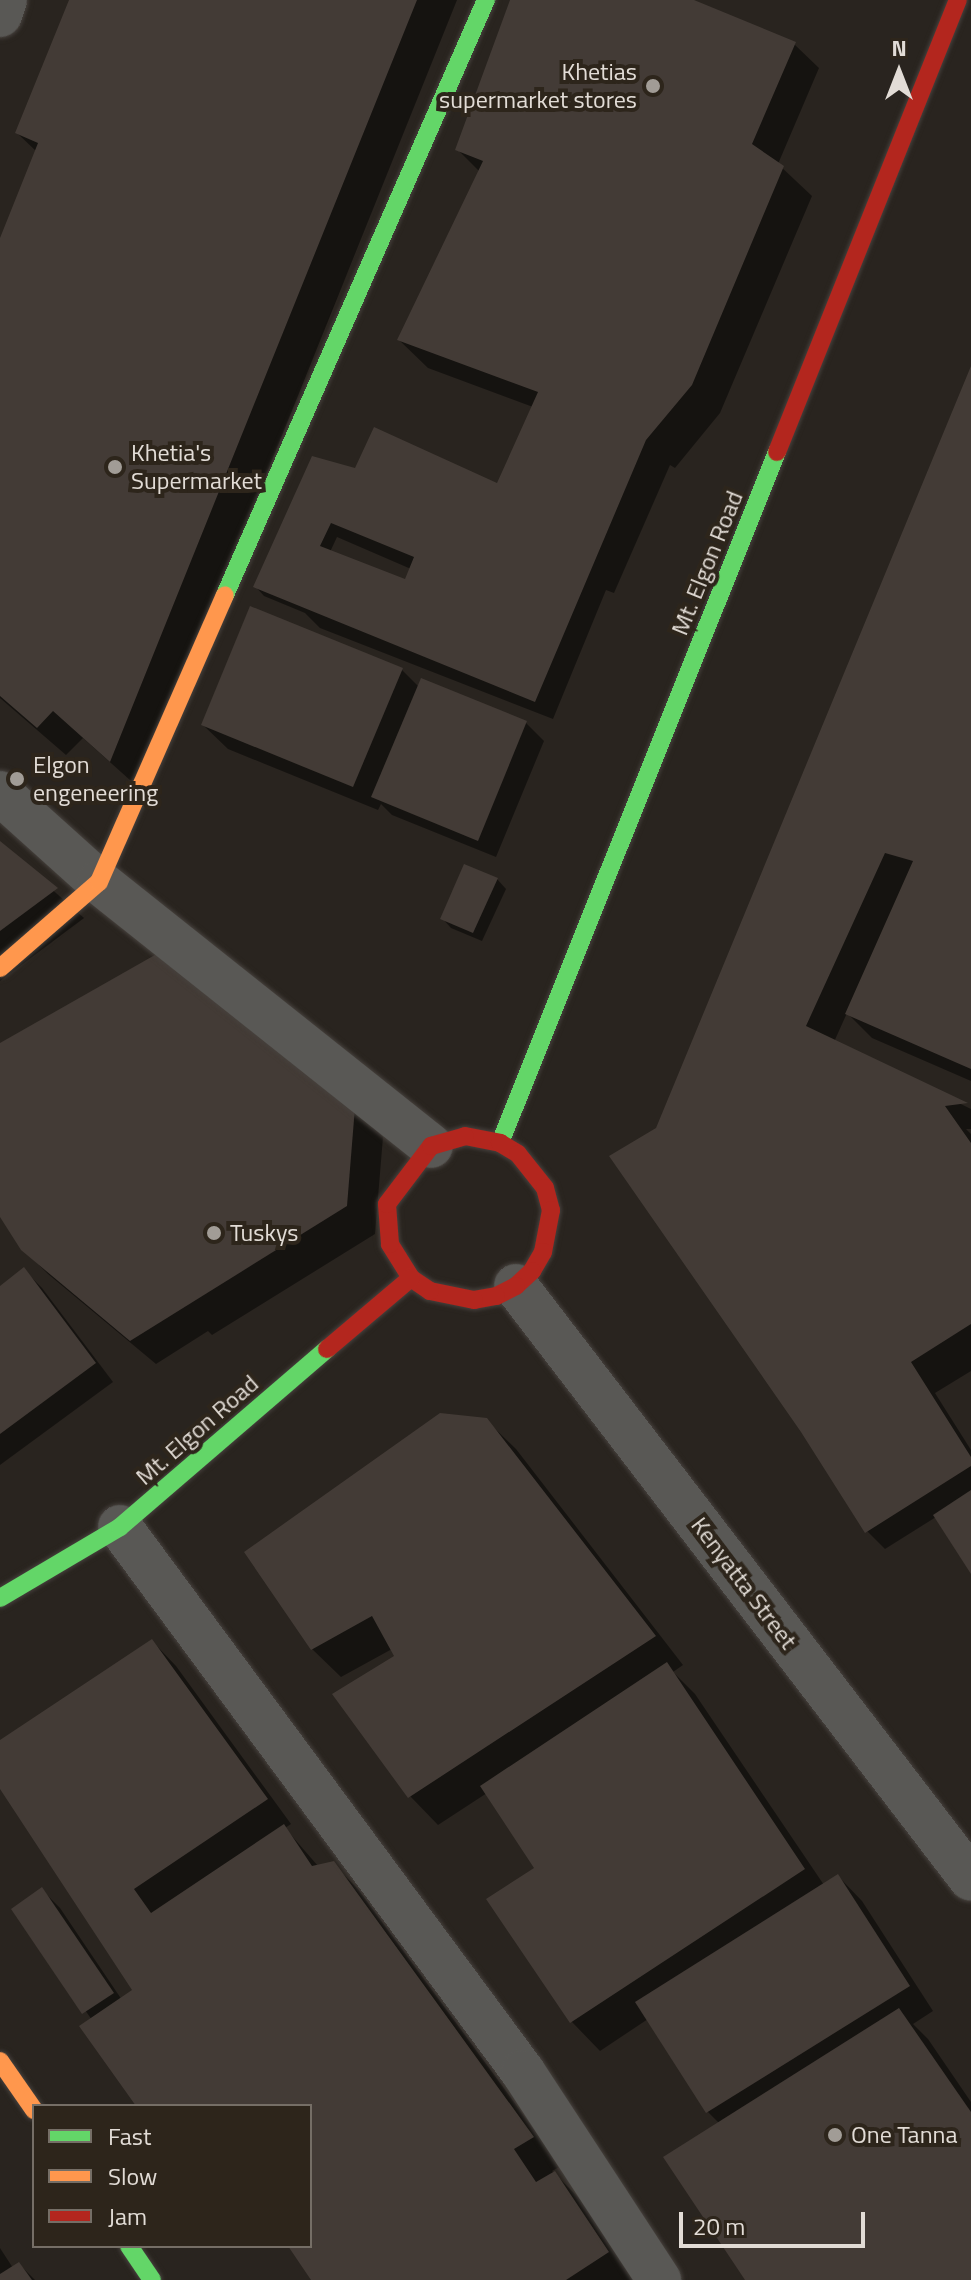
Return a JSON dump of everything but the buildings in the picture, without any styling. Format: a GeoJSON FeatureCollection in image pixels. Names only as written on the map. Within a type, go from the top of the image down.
{"type":"FeatureCollection","features":[{"type":"Feature","properties":{"kind":"street"},"geometry":{"type":"LineString","coordinates":[[0,15],[5,0]]}},
{"type":"Feature","properties":{"kind":"street"},"geometry":{"type":"LineString","coordinates":[[0,968],[99,882],[486,0]]}},
{"type":"Feature","properties":{"kind":"street","name":"Mt. Elgon Road"},"geometry":{"type":"LineString","coordinates":[[500,1143],[958,0]]}},
{"type":"Feature","properties":{"kind":"street"},"geometry":{"type":"LineString","coordinates":[[0,793],[99,882],[431,1146]]}},
{"type":"Feature","properties":{"kind":"street"},"geometry":{"type":"LineString","coordinates":[[465,1136],[500,1143],[534,1169],[545,1188],[551,1210],[543,1252],[516,1286],[496,1296],[474,1300],[430,1291],[411,1278],[390,1244],[387,1204],[431,1146],[465,1136]]}},
{"type":"Feature","properties":{"kind":"street","name":"Mt. Elgon Road"},"geometry":{"type":"LineString","coordinates":[[0,1598],[120,1527],[411,1278]]}},
{"type":"Feature","properties":{"kind":"street","name":"Kenyatta Street"},"geometry":{"type":"LineString","coordinates":[[516,1286],[971,1879]]}},
{"type":"Feature","properties":{"kind":"street"},"geometry":{"type":"LineString","coordinates":[[120,1527],[523,2072],[659,2280]]}},
{"type":"Feature","properties":{"kind":"street"},"geometry":{"type":"LineString","coordinates":[[0,2061],[32,2107]]}},
{"type":"Feature","properties":{"kind":"street"},"geometry":{"type":"LineString","coordinates":[[130,2248],[152,2280]]}},
{"type":"Feature","properties":{"kind":"traffic: fast"},"geometry":{"type":"LineString","coordinates":[[225,595],[486,0]]}},
{"type":"Feature","properties":{"kind":"traffic: fast"},"geometry":{"type":"LineString","coordinates":[[500,1143],[777,452]]}},
{"type":"Feature","properties":{"kind":"traffic: fast"},"geometry":{"type":"LineString","coordinates":[[0,1598],[120,1527],[327,1349]]}},
{"type":"Feature","properties":{"kind":"traffic: fast"},"geometry":{"type":"LineString","coordinates":[[130,2248],[152,2280]]}},
{"type":"Feature","properties":{"kind":"traffic: slow"},"geometry":{"type":"LineString","coordinates":[[0,968],[99,882],[225,595]]}},
{"type":"Feature","properties":{"kind":"traffic: slow"},"geometry":{"type":"LineString","coordinates":[[0,2061],[32,2107]]}},
{"type":"Feature","properties":{"kind":"traffic: jam"},"geometry":{"type":"LineString","coordinates":[[777,452],[958,0]]}},
{"type":"Feature","properties":{"kind":"traffic: jam"},"geometry":{"type":"LineString","coordinates":[[465,1136],[500,1143],[518,1154],[545,1188],[551,1210],[543,1252],[532,1271],[516,1286],[496,1296],[474,1300],[430,1291],[411,1278],[390,1244],[387,1204],[431,1146],[465,1136]]}},
{"type":"Feature","properties":{"kind":"traffic: jam"},"geometry":{"type":"LineString","coordinates":[[327,1349],[411,1278]]}},
{"type":"Feature","properties":{"kind":"place","name":"Khetias supermarket stores"},"geometry":{"type":"Point","coordinates":[653,86]}},
{"type":"Feature","properties":{"kind":"place","name":"Khetia's Supermarket"},"geometry":{"type":"Point","coordinates":[115,467]}},
{"type":"Feature","properties":{"kind":"place","name":"Elgon engeneering"},"geometry":{"type":"Point","coordinates":[17,779]}},
{"type":"Feature","properties":{"kind":"place","name":"Tuskys"},"geometry":{"type":"Point","coordinates":[214,1233]}},
{"type":"Feature","properties":{"kind":"place","name":"One Tanna"},"geometry":{"type":"Point","coordinates":[835,2135]}}]}
